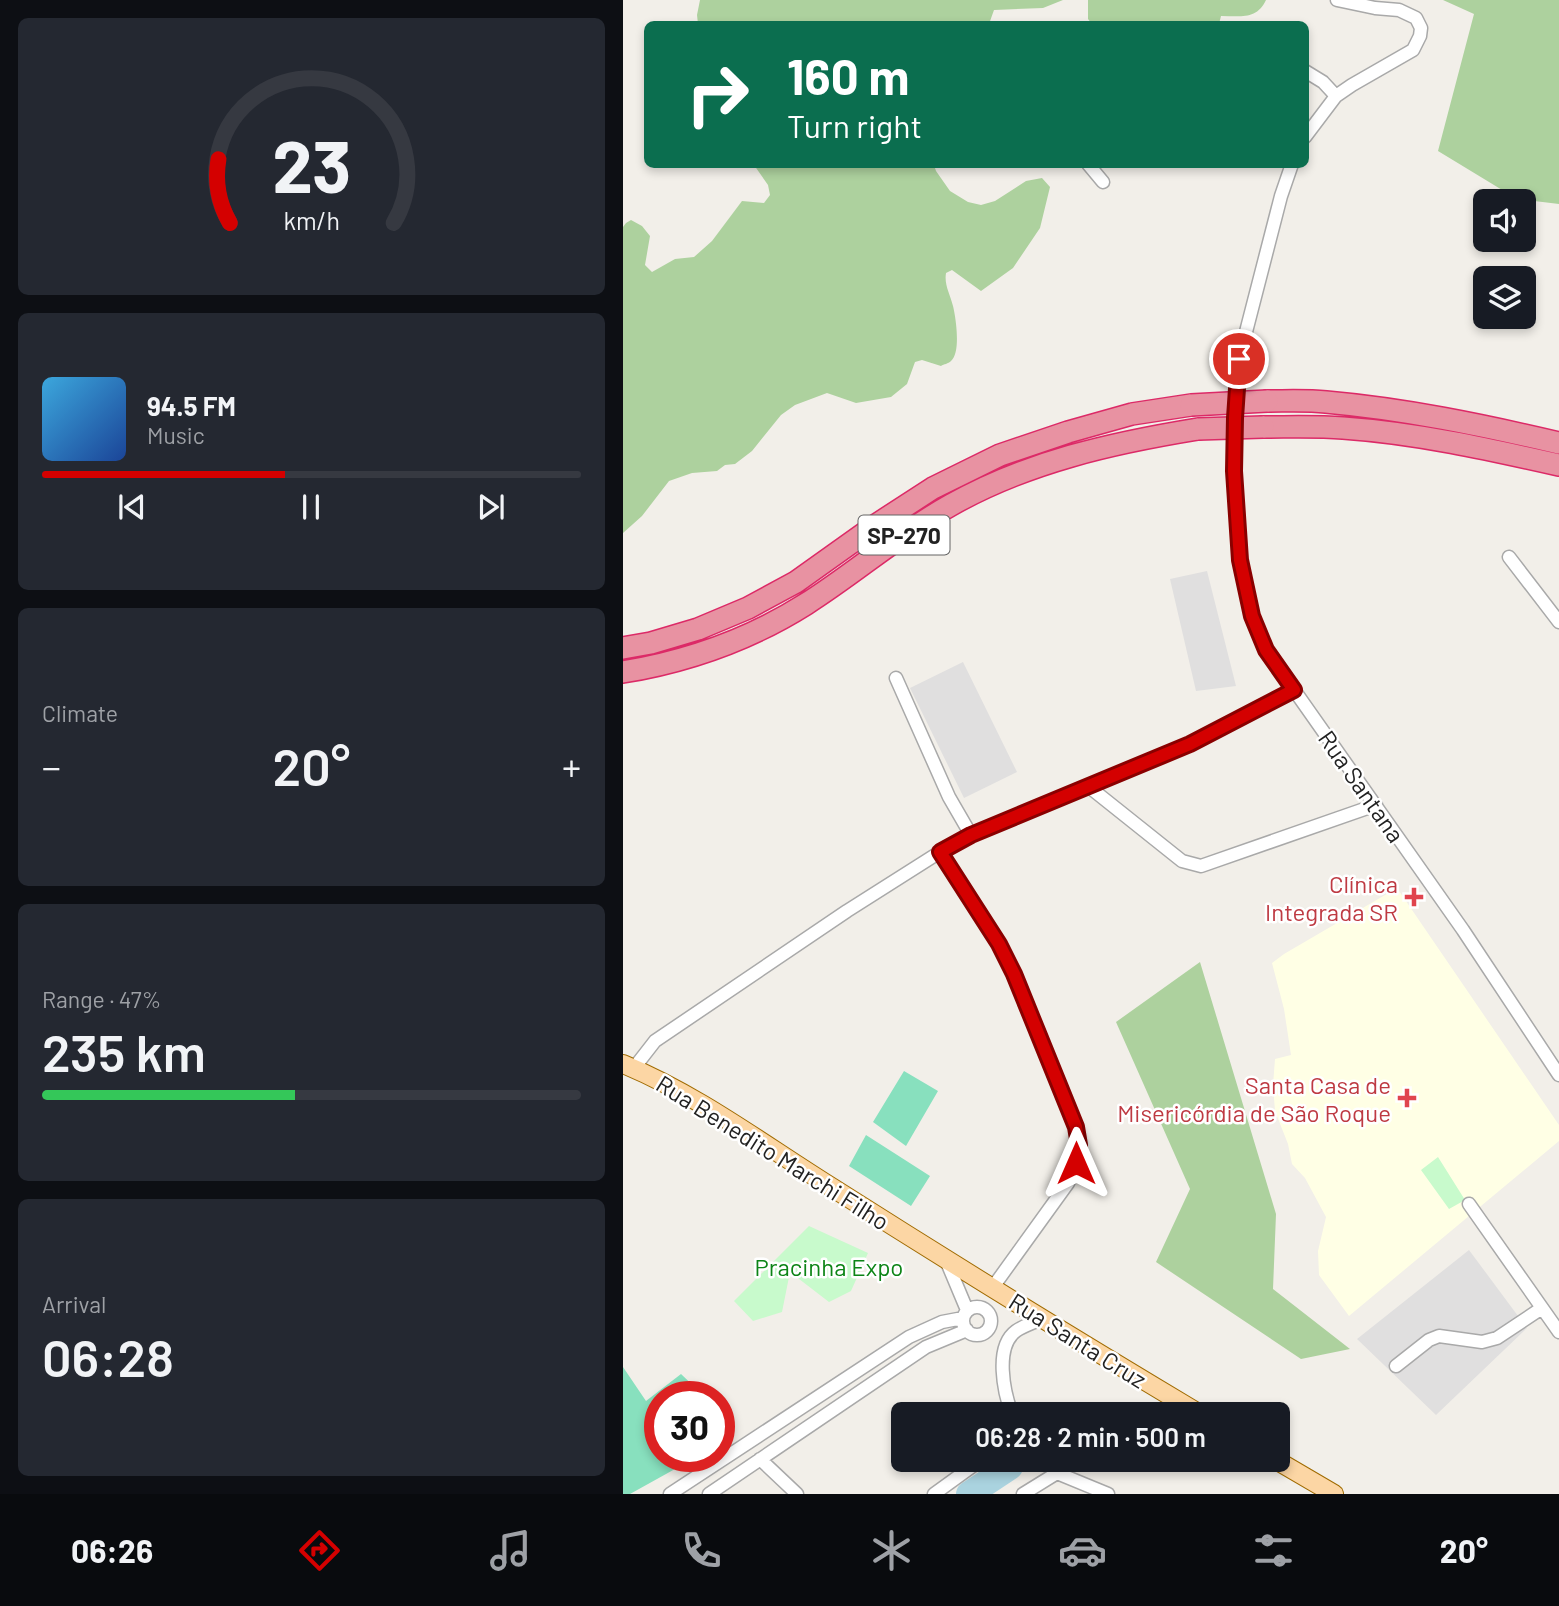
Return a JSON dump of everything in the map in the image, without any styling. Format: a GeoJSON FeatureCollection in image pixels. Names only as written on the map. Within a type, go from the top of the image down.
{"type":"FeatureCollection","features":[{"type":"Feature","properties":{"kind":"highway","name":"SP-270"},"geometry":{"type":"LineString","coordinates":[[623,648],[698,629],[748,608],[796,582],[933,488],[1000,455],[1132,414],[1191,405],[1267,401],[1324,402],[1404,411],[1559,443]]}},
{"type":"Feature","properties":{"kind":"highway","name":"SP-270"},"geometry":{"type":"LineString","coordinates":[[623,672],[700,655],[753,634],[806,604],[893,542],[951,505],[1017,474],[1083,452],[1144,438],[1198,429],[1342,428],[1476,446],[1559,465]]}},
{"type":"Feature","properties":{"kind":"main road","name":"Rua Benedito Marchi Filho"},"geometry":{"type":"LineString","coordinates":[[628,1066],[714,1111],[993,1287]]}},
{"type":"Feature","properties":{"kind":"main road","name":"Rua Santa Cruz"},"geometry":{"type":"LineString","coordinates":[[993,1287],[1179,1402]]}},
{"type":"Feature","properties":{"kind":"main road"},"geometry":{"type":"LineString","coordinates":[[1290,1468],[1334,1494]]}},
{"type":"Feature","properties":{"kind":"street"},"geometry":{"type":"LineString","coordinates":[[1309,132],[1336,96],[1413,50],[1420,36],[1421,28],[1416,18],[1399,10],[1337,0]]}},
{"type":"Feature","properties":{"kind":"street"},"geometry":{"type":"LineString","coordinates":[[1309,73],[1323,82],[1336,96]]}},
{"type":"Feature","properties":{"kind":"street"},"geometry":{"type":"LineString","coordinates":[[1091,168],[1103,182]]}},
{"type":"Feature","properties":{"kind":"street","name":"Rua Santana"},"geometry":{"type":"LineString","coordinates":[[1291,168],[1239,359],[1234,471],[1240,560],[1252,616],[1266,650],[1463,930],[1559,1075]]}},
{"type":"Feature","properties":{"kind":"street"},"geometry":{"type":"LineString","coordinates":[[1509,558],[1559,622]]}},
{"type":"Feature","properties":{"kind":"street"},"geometry":{"type":"LineString","coordinates":[[896,678],[950,797],[971,835]]}},
{"type":"Feature","properties":{"kind":"street"},"geometry":{"type":"LineString","coordinates":[[628,1066],[655,1041],[847,911],[940,852],[971,835],[1190,744],[1294,690]]}},
{"type":"Feature","properties":{"kind":"street"},"geometry":{"type":"LineString","coordinates":[[1088,786],[1182,862],[1201,866],[1376,805]]}},
{"type":"Feature","properties":{"kind":"street"},"geometry":{"type":"LineString","coordinates":[[940,852],[999,944],[1014,974],[1076,1127],[1079,1145],[1076,1163],[1068,1183],[993,1287]]}},
{"type":"Feature","properties":{"kind":"street"},"geometry":{"type":"LineString","coordinates":[[1469,1204],[1559,1332]]}},
{"type":"Feature","properties":{"kind":"street"},"geometry":{"type":"LineString","coordinates":[[709,1494],[966,1320],[975,1307],[987,1311],[989,1327],[980,1334],[973,1334],[966,1320],[946,1259]]}},
{"type":"Feature","properties":{"kind":"street"},"geometry":{"type":"LineString","coordinates":[[1396,1366],[1429,1340],[1439,1336],[1489,1341],[1542,1308]]}},
{"type":"Feature","properties":{"kind":"street"},"geometry":{"type":"LineString","coordinates":[[1007,1402],[1002,1365],[1008,1340],[1017,1330],[1041,1319]]}},
{"type":"Feature","properties":{"kind":"street"},"geometry":{"type":"LineString","coordinates":[[670,1494],[909,1337],[942,1322],[966,1320]]}},
{"type":"Feature","properties":{"kind":"street"},"geometry":{"type":"LineString","coordinates":[[989,1327],[1008,1340]]}},
{"type":"Feature","properties":{"kind":"street"},"geometry":{"type":"LineString","coordinates":[[760,1459],[797,1494]]}},
{"type":"Feature","properties":{"kind":"street"},"geometry":{"type":"LineString","coordinates":[[933,1494],[964,1472]]}},
{"type":"Feature","properties":{"kind":"street"},"geometry":{"type":"LineString","coordinates":[[1024,1494],[1057,1473],[1108,1494]]}},
{"type":"Feature","properties":{"kind":"shaded area"},"geometry":{"type":"Polygon","coordinates":[[[1207,571],[1236,686],[1196,691],[1170,579],[1207,571]]]}},
{"type":"Feature","properties":{"kind":"shaded area"},"geometry":{"type":"Polygon","coordinates":[[[963,662],[1017,772],[964,798],[910,688],[963,662]]]}},
{"type":"Feature","properties":{"kind":"shaded area","name":"Santa Casa de Misericórdia de São Roque"},"geometry":{"type":"Polygon","coordinates":[[[1397,888],[1559,1125],[1559,1141],[1349,1316],[1319,1275],[1318,1251],[1326,1217],[1305,1178],[1292,1164],[1288,1144],[1275,1111],[1275,1059],[1291,1055],[1284,1009],[1272,963],[1397,888]]]}},
{"type":"Feature","properties":{"kind":"shaded area"},"geometry":{"type":"Polygon","coordinates":[[[1469,1250],[1527,1328],[1436,1415],[1357,1339],[1469,1250]]]}},
{"type":"Feature","properties":{"kind":"green space"},"geometry":{"type":"Polygon","coordinates":[[[700,0],[1063,0],[1043,8],[994,10],[990,21],[698,21],[700,0]]]}},
{"type":"Feature","properties":{"kind":"green space"},"geometry":{"type":"Polygon","coordinates":[[[1088,0],[1266,0],[1253,14],[1221,16],[1220,21],[1088,19],[1088,0]]]}},
{"type":"Feature","properties":{"kind":"green space"},"geometry":{"type":"Polygon","coordinates":[[[1443,0],[1559,0],[1559,204],[1536,201],[1536,189],[1501,189],[1438,151],[1474,14],[1443,0]]]}},
{"type":"Feature","properties":{"kind":"green space"},"geometry":{"type":"Polygon","coordinates":[[[756,168],[935,168],[950,191],[968,202],[981,205],[995,201],[1026,181],[1042,178],[1050,187],[1040,228],[1013,268],[981,291],[952,270],[946,273],[957,335],[956,351],[950,362],[941,366],[922,360],[915,362],[907,384],[891,397],[856,403],[827,393],[795,405],[781,415],[752,451],[735,464],[725,465],[717,471],[692,473],[669,481],[642,516],[623,533],[623,227],[631,220],[642,226],[650,236],[645,265],[652,272],[675,259],[694,257],[712,241],[742,201],[764,203],[770,195],[768,185],[756,168]]]}},
{"type":"Feature","properties":{"kind":"green space"},"geometry":{"type":"Polygon","coordinates":[[[1200,962],[1276,1214],[1273,1289],[1350,1349],[1301,1359],[1156,1262],[1190,1189],[1116,1022],[1200,962]]]}},
{"type":"Feature","properties":{"kind":"green space"},"geometry":{"type":"Polygon","coordinates":[[[904,1071],[938,1091],[906,1146],[873,1122],[904,1071]]]}},
{"type":"Feature","properties":{"kind":"green space"},"geometry":{"type":"Polygon","coordinates":[[[866,1135],[930,1176],[911,1206],[849,1166],[866,1135]]]}},
{"type":"Feature","properties":{"kind":"green space"},"geometry":{"type":"Polygon","coordinates":[[[1438,1157],[1465,1200],[1449,1209],[1421,1170],[1438,1157]]]}},
{"type":"Feature","properties":{"kind":"green space","name":"Pracinha Expo"},"geometry":{"type":"Polygon","coordinates":[[[809,1226],[868,1253],[851,1291],[829,1302],[790,1272],[782,1312],[753,1321],[734,1301],[809,1226]]]}},
{"type":"Feature","properties":{"kind":"green space"},"geometry":{"type":"Polygon","coordinates":[[[623,1367],[644,1398],[644,1472],[670,1472],[630,1494],[623,1494],[623,1367]]]}},
{"type":"Feature","properties":{"kind":"green space"},"geometry":{"type":"Polygon","coordinates":[[[681,1374],[688,1381],[672,1381],[681,1374]]]}},
{"type":"Feature","properties":{"kind":"waterway"},"geometry":{"type":"LineString","coordinates":[[969,1494],[1002,1472]]}},
{"type":"Feature","properties":{"kind":"place","name":"Clínica Integrada SR"},"geometry":{"type":"Point","coordinates":[1414,897]}},
{"type":"Feature","properties":{"kind":"place","name":"Santa Casa de Misericórdia de São Roque"},"geometry":{"type":"Point","coordinates":[1407,1098]}},
{"type":"Feature","properties":{"kind":"route"},"geometry":{"type":"LineString","coordinates":[[1076,1163],[1079,1145],[1076,1127],[1014,974],[999,944],[940,852],[971,835],[1190,744],[1294,690],[1266,650],[1252,616],[1240,560],[1234,471],[1239,359]]}}]}
